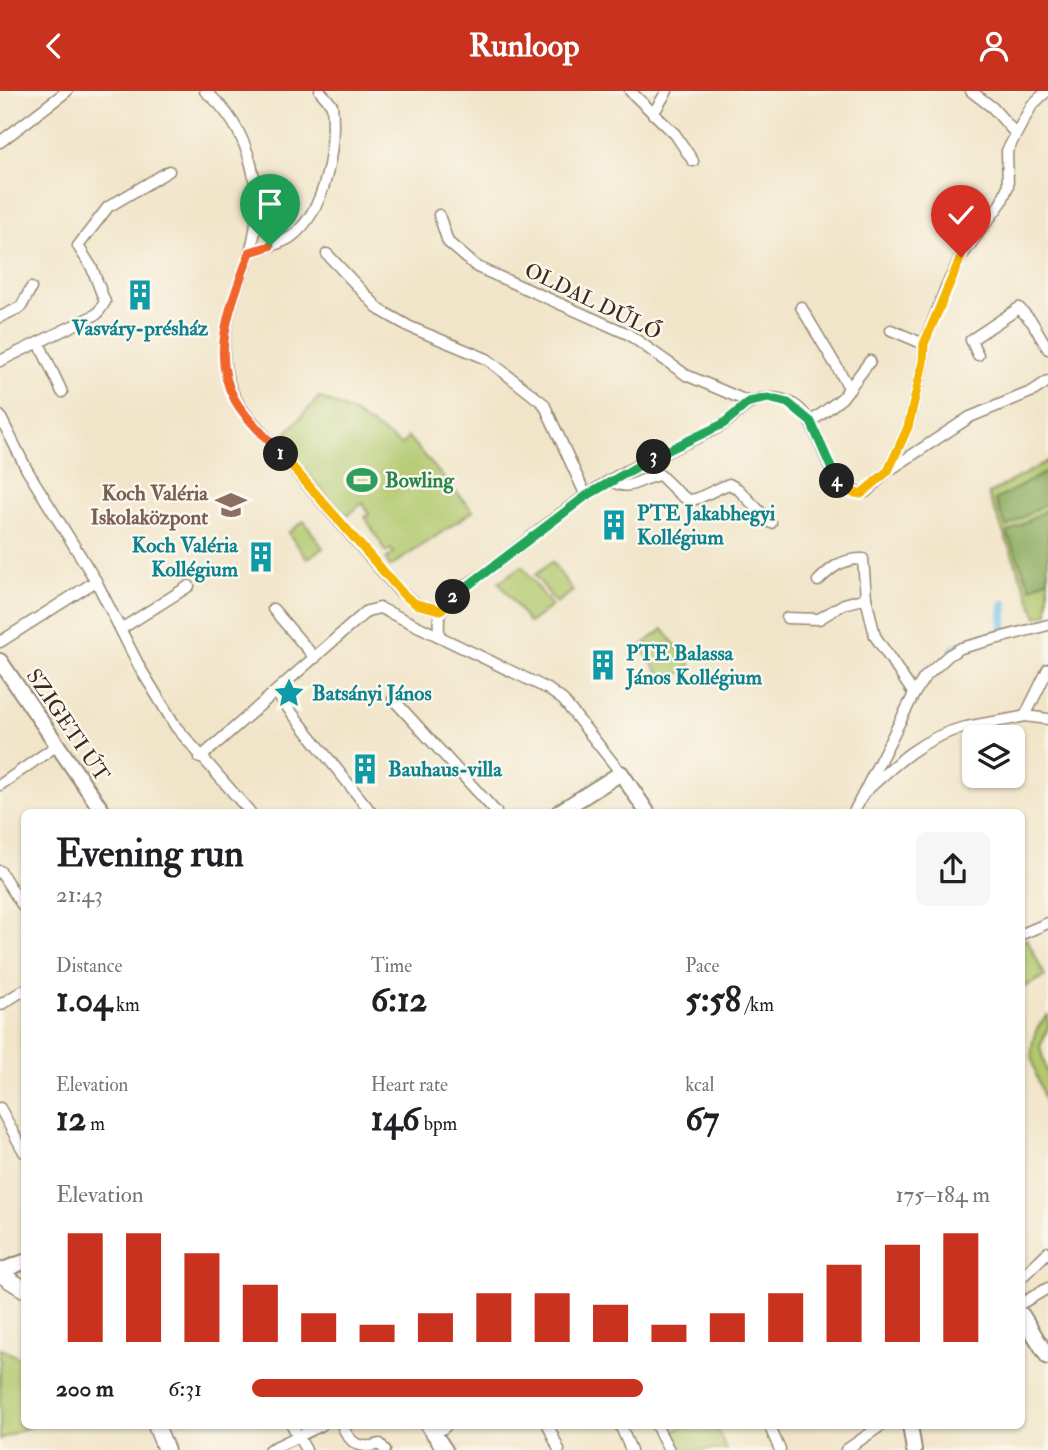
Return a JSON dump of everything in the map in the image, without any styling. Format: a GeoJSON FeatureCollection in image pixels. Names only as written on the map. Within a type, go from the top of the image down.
{"type":"FeatureCollection","features":[{"type":"Feature","properties":{"kind":"main road"},"geometry":{"type":"LineString","coordinates":[[0,1273],[21,1287]]}},
{"type":"Feature","properties":{"kind":"main road"},"geometry":{"type":"LineString","coordinates":[[158,1429],[166,1450]]}},
{"type":"Feature","properties":{"kind":"street"},"geometry":{"type":"LineString","coordinates":[[0,142],[67,91]]}},
{"type":"Feature","properties":{"kind":"street"},"geometry":{"type":"LineString","coordinates":[[205,91],[239,127],[247,153],[258,219],[250,252],[225,322],[227,381],[234,399],[400,591],[416,604],[441,610]]}},
{"type":"Feature","properties":{"kind":"street"},"geometry":{"type":"LineString","coordinates":[[250,252],[289,239],[307,218],[319,195],[332,154],[332,105],[320,91]]}},
{"type":"Feature","properties":{"kind":"street"},"geometry":{"type":"LineString","coordinates":[[630,91],[675,134],[693,161]]}},
{"type":"Feature","properties":{"kind":"street"},"geometry":{"type":"LineString","coordinates":[[653,114],[667,91]]}},
{"type":"Feature","properties":{"kind":"street"},"geometry":{"type":"LineString","coordinates":[[971,91],[993,108],[1015,133]]}},
{"type":"Feature","properties":{"kind":"street"},"geometry":{"type":"LineString","coordinates":[[888,471],[914,408],[924,344],[961,257],[1009,186],[1007,151],[1015,133],[1032,105],[1046,91]]}},
{"type":"Feature","properties":{"kind":"street"},"geometry":{"type":"LineString","coordinates":[[0,361],[97,314],[105,302],[92,268],[78,246],[83,237],[95,228],[108,207],[169,171]]}},
{"type":"Feature","properties":{"kind":"street","name":"OLDAL DŰLŐ"},"geometry":{"type":"LineString","coordinates":[[439,215],[449,242],[477,267],[628,334],[686,375],[749,402]]}},
{"type":"Feature","properties":{"kind":"street"},"geometry":{"type":"LineString","coordinates":[[327,254],[380,310],[410,327],[487,359],[544,404],[586,496]]}},
{"type":"Feature","properties":{"kind":"street"},"geometry":{"type":"LineString","coordinates":[[0,317],[21,307],[31,288]]}},
{"type":"Feature","properties":{"kind":"street"},"geometry":{"type":"LineString","coordinates":[[801,307],[850,389]]}},
{"type":"Feature","properties":{"kind":"street"},"geometry":{"type":"LineString","coordinates":[[978,355],[971,340],[1018,308],[1032,322],[1048,349]]}},
{"type":"Feature","properties":{"kind":"street"},"geometry":{"type":"LineString","coordinates":[[891,330],[924,344]]}},
{"type":"Feature","properties":{"kind":"street"},"geometry":{"type":"LineString","coordinates":[[39,343],[62,392]]}},
{"type":"Feature","properties":{"kind":"street"},"geometry":{"type":"LineString","coordinates":[[811,422],[850,389],[870,361]]}},
{"type":"Feature","properties":{"kind":"street"},"geometry":{"type":"LineString","coordinates":[[439,635],[438,620],[441,610],[449,601],[586,496],[611,480],[723,424],[749,402],[768,398],[781,400],[811,422],[832,475],[849,492],[866,492],[888,471],[970,417],[1048,381]]}},
{"type":"Feature","properties":{"kind":"street"},"geometry":{"type":"LineString","coordinates":[[0,416],[27,470],[96,581],[176,727],[200,758],[247,809]]}},
{"type":"Feature","properties":{"kind":"street"},"geometry":{"type":"LineString","coordinates":[[611,480],[626,487],[660,475],[687,501],[729,484],[738,489],[771,523]]}},
{"type":"Feature","properties":{"kind":"street"},"geometry":{"type":"LineString","coordinates":[[818,581],[831,568],[851,559],[863,559],[866,598],[875,636],[914,694]]}},
{"type":"Feature","properties":{"kind":"street"},"geometry":{"type":"LineString","coordinates":[[0,642],[96,581]]}},
{"type":"Feature","properties":{"kind":"street"},"geometry":{"type":"LineString","coordinates":[[121,629],[189,586]]}},
{"type":"Feature","properties":{"kind":"street"},"geometry":{"type":"LineString","coordinates":[[787,618],[819,619],[844,604],[866,598]]}},
{"type":"Feature","properties":{"kind":"street"},"geometry":{"type":"LineString","coordinates":[[200,758],[367,611],[380,608],[521,674],[556,694],[621,773],[645,809]]}},
{"type":"Feature","properties":{"kind":"street"},"geometry":{"type":"LineString","coordinates":[[273,609],[315,659]]}},
{"type":"Feature","properties":{"kind":"street"},"geometry":{"type":"LineString","coordinates":[[856,809],[924,678],[949,655],[976,643],[1048,625]]}},
{"type":"Feature","properties":{"kind":"street","name":"SZIGETI ÚT"},"geometry":{"type":"LineString","coordinates":[[0,661],[101,809]]}},
{"type":"Feature","properties":{"kind":"street"},"geometry":{"type":"LineString","coordinates":[[1026,716],[1048,669]]}},
{"type":"Feature","properties":{"kind":"street"},"geometry":{"type":"LineString","coordinates":[[276,693],[369,809]]}},
{"type":"Feature","properties":{"kind":"street"},"geometry":{"type":"LineString","coordinates":[[393,699],[493,809]]}},
{"type":"Feature","properties":{"kind":"street"},"geometry":{"type":"LineString","coordinates":[[863,794],[896,762],[929,739],[966,727],[1026,716],[1048,719]]}},
{"type":"Feature","properties":{"kind":"street"},"geometry":{"type":"LineString","coordinates":[[0,785],[56,746]]}},
{"type":"Feature","properties":{"kind":"street"},"geometry":{"type":"LineString","coordinates":[[564,809],[621,773]]}},
{"type":"Feature","properties":{"kind":"street"},"geometry":{"type":"LineString","coordinates":[[0,871],[21,903]]}},
{"type":"Feature","properties":{"kind":"street"},"geometry":{"type":"LineString","coordinates":[[1025,933],[1048,922]]}},
{"type":"Feature","properties":{"kind":"street"},"geometry":{"type":"LineString","coordinates":[[0,1005],[21,992]]}},
{"type":"Feature","properties":{"kind":"street"},"geometry":{"type":"LineString","coordinates":[[0,1108],[21,1146]]}},
{"type":"Feature","properties":{"kind":"street"},"geometry":{"type":"LineString","coordinates":[[1025,1274],[1048,1252]]}},
{"type":"Feature","properties":{"kind":"street"},"geometry":{"type":"LineString","coordinates":[[0,1273],[21,1263]]}},
{"type":"Feature","properties":{"kind":"street"},"geometry":{"type":"LineString","coordinates":[[1025,1301],[1048,1288]]}},
{"type":"Feature","properties":{"kind":"street"},"geometry":{"type":"LineString","coordinates":[[1025,1319],[1047,1350]]}},
{"type":"Feature","properties":{"kind":"street"},"geometry":{"type":"LineString","coordinates":[[294,1429],[306,1450]]}},
{"type":"Feature","properties":{"kind":"street"},"geometry":{"type":"LineString","coordinates":[[269,1450],[313,1429]]}},
{"type":"Feature","properties":{"kind":"street"},"geometry":{"type":"LineString","coordinates":[[344,1429],[350,1439],[365,1449],[380,1444],[385,1450]]}},
{"type":"Feature","properties":{"kind":"street"},"geometry":{"type":"LineString","coordinates":[[438,1429],[444,1450]]}},
{"type":"Feature","properties":{"kind":"street"},"geometry":{"type":"LineString","coordinates":[[550,1429],[559,1450]]}},
{"type":"Feature","properties":{"kind":"street"},"geometry":{"type":"LineString","coordinates":[[622,1429],[631,1450]]}},
{"type":"Feature","properties":{"kind":"street"},"geometry":{"type":"LineString","coordinates":[[658,1429],[668,1450]]}},
{"type":"Feature","properties":{"kind":"street"},"geometry":{"type":"LineString","coordinates":[[771,1429],[780,1450]]}},
{"type":"Feature","properties":{"kind":"street"},"geometry":{"type":"LineString","coordinates":[[846,1450],[876,1429]]}},
{"type":"Feature","properties":{"kind":"street"},"geometry":{"type":"LineString","coordinates":[[911,1429],[914,1450]]}},
{"type":"Feature","properties":{"kind":"green space"},"geometry":{"type":"Polygon","coordinates":[[[319,397],[350,411],[402,445],[408,437],[473,511],[390,567],[386,559],[394,553],[391,549],[386,552],[365,517],[369,515],[363,503],[348,515],[340,511],[279,441],[319,397]]]}},
{"type":"Feature","properties":{"kind":"green space"},"geometry":{"type":"Polygon","coordinates":[[[1048,461],[1048,613],[1037,617],[988,494],[1048,461]]]}},
{"type":"Feature","properties":{"kind":"green space"},"geometry":{"type":"Polygon","coordinates":[[[1048,471],[1048,502],[1006,527],[995,500],[1048,471]]]}},
{"type":"Feature","properties":{"kind":"green space"},"geometry":{"type":"Polygon","coordinates":[[[1048,509],[1048,579],[1031,588],[1007,533],[1048,509]]]}},
{"type":"Feature","properties":{"kind":"green space"},"geometry":{"type":"Polygon","coordinates":[[[304,521],[323,548],[307,559],[288,533],[304,521]]]}},
{"type":"Feature","properties":{"kind":"green space"},"geometry":{"type":"Polygon","coordinates":[[[552,562],[573,591],[556,603],[535,575],[552,562]]]}},
{"type":"Feature","properties":{"kind":"green space"},"geometry":{"type":"Polygon","coordinates":[[[522,566],[552,606],[529,623],[499,582],[522,566]]]}},
{"type":"Feature","properties":{"kind":"green space"},"geometry":{"type":"Polygon","coordinates":[[[663,629],[691,665],[667,683],[640,647],[663,629]]]}},
{"type":"Feature","properties":{"kind":"green space"},"geometry":{"type":"Polygon","coordinates":[[[1027,939],[1045,976],[1025,987],[1027,939]]]}},
{"type":"Feature","properties":{"kind":"green space"},"geometry":{"type":"Polygon","coordinates":[[[1048,1015],[1048,1027],[1040,1047],[1048,1076],[1048,1109],[1035,1072],[1032,1048],[1039,1026],[1048,1015]]]}},
{"type":"Feature","properties":{"kind":"green space"},"geometry":{"type":"Polygon","coordinates":[[[0,1348],[21,1358],[21,1429],[24,1429],[0,1439],[0,1348]]]}},
{"type":"Feature","properties":{"kind":"green space"},"geometry":{"type":"Polygon","coordinates":[[[678,1429],[717,1429],[727,1450],[677,1450],[669,1433],[678,1429]]]}},
{"type":"Feature","properties":{"kind":"waterway"},"geometry":{"type":"LineString","coordinates":[[1003,630],[1004,604]]}},
{"type":"Feature","properties":{"kind":"waterway"},"geometry":{"type":"LineString","coordinates":[[950,649],[956,644],[1003,630]]}},
{"type":"Feature","properties":{"kind":"waterway"},"geometry":{"type":"LineString","coordinates":[[922,673],[929,667]]}},
{"type":"Feature","properties":{"kind":"place","name":"Vasváry-présház"},"geometry":{"type":"Point","coordinates":[140,295]}},
{"type":"Feature","properties":{"kind":"place","name":"Bowling"},"geometry":{"type":"Point","coordinates":[362,480]}},
{"type":"Feature","properties":{"kind":"place","name":"Koch Valéria Iskolaközpont"},"geometry":{"type":"Point","coordinates":[231,505]}},
{"type":"Feature","properties":{"kind":"place","name":"PTE Jakabhegyi Kollégium"},"geometry":{"type":"Point","coordinates":[614,525]}},
{"type":"Feature","properties":{"kind":"place","name":"Koch Valéria Kollégium"},"geometry":{"type":"Point","coordinates":[261,557]}},
{"type":"Feature","properties":{"kind":"place","name":"PTE Balassa János Kollégium"},"geometry":{"type":"Point","coordinates":[603,665]}},
{"type":"Feature","properties":{"kind":"place","name":"Batsányi János"},"geometry":{"type":"Point","coordinates":[289,693]}},
{"type":"Feature","properties":{"kind":"place","name":"Bauhaus-villa"},"geometry":{"type":"Point","coordinates":[365,769]}},
{"type":"Feature","properties":{"kind":"route"},"geometry":{"type":"LineString","coordinates":[[270,246],[250,252],[225,322],[227,381],[234,399],[400,591],[416,604],[441,610],[449,601],[586,496],[630,469],[723,424],[749,402],[768,398],[781,400],[797,409],[817,432],[832,475],[849,492],[866,492],[888,471],[908,427],[918,392],[924,344],[946,286],[961,257]]}}]}
